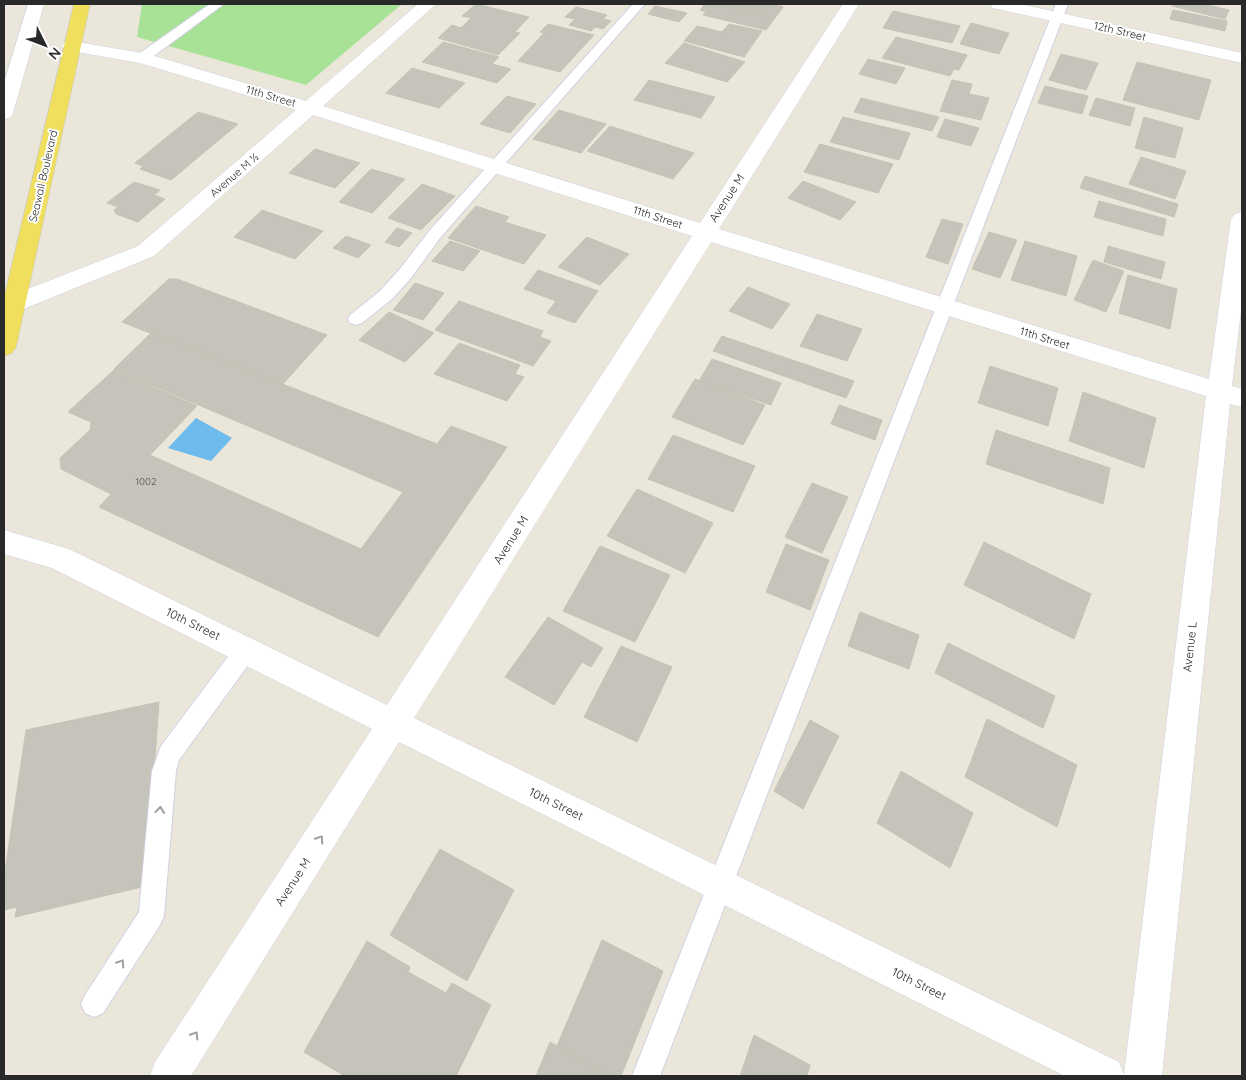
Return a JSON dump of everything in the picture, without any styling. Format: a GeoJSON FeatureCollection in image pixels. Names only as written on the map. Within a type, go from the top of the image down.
{"type":"FeatureCollection","features":[{"type":"Feature","properties":{"kind":"main road","name":"Seawall Boulevard"},"geometry":{"type":"LineString","coordinates":[[4,348],[82,4]]}},
{"type":"Feature","properties":{"kind":"street"},"geometry":{"type":"LineString","coordinates":[[4,112],[36,4]]}},
{"type":"Feature","properties":{"kind":"street","name":"Avenue M ½"},"geometry":{"type":"LineString","coordinates":[[13,304],[146,251],[428,4]]}},
{"type":"Feature","properties":{"kind":"street","name":"Avenue M"},"geometry":{"type":"LineString","coordinates":[[168,1076],[852,4]]}},
{"type":"Feature","properties":{"kind":"street","name":"12th Street"},"geometry":{"type":"LineString","coordinates":[[998,4],[1060,10],[1242,58]]}},
{"type":"Feature","properties":{"kind":"street","name":"11th Street"},"geometry":{"type":"LineString","coordinates":[[71,46],[142,58],[310,108],[943,307],[1230,394]]}},
{"type":"Feature","properties":{"kind":"street","name":"Avenue L"},"geometry":{"type":"LineString","coordinates":[[1143,1076],[1230,394],[1242,219]]}},
{"type":"Feature","properties":{"kind":"street","name":"10th Street"},"geometry":{"type":"LineString","coordinates":[[4,542],[59,558],[1105,1076]]}},
{"type":"Feature","properties":{"kind":"lane"},"geometry":{"type":"LineString","coordinates":[[142,58],[218,4]]}},
{"type":"Feature","properties":{"kind":"lane"},"geometry":{"type":"LineString","coordinates":[[356,319],[386,296],[435,234],[498,166],[639,4]]}},
{"type":"Feature","properties":{"kind":"lane"},"geometry":{"type":"LineString","coordinates":[[646,1076],[943,307],[1060,10]]}},
{"type":"Feature","properties":{"kind":"lane"},"geometry":{"type":"LineString","coordinates":[[94,1004],[151,916],[164,771],[169,754],[246,650]]}},
{"type":"Feature","properties":{"kind":"green space"},"geometry":{"type":"Polygon","coordinates":[[[142,4],[402,4],[306,85],[137,37],[142,4]]]}},
{"type":"Feature","properties":{"kind":"water"},"geometry":{"type":"Polygon","coordinates":[[[196,418],[232,438],[211,461],[168,448],[196,418]]]}},
{"type":"Feature","properties":{"kind":"building"},"geometry":{"type":"Polygon","coordinates":[[[476,4],[529,17],[515,32],[520,33],[498,55],[438,38],[452,25],[461,28],[471,18],[462,16],[476,4]]]}},
{"type":"Feature","properties":{"kind":"building"},"geometry":{"type":"Polygon","coordinates":[[[705,4],[714,4],[775,18],[766,30],[703,15],[706,12],[700,10],[705,4]]]}},
{"type":"Feature","properties":{"kind":"building"},"geometry":{"type":"Polygon","coordinates":[[[714,4],[770,4],[783,7],[775,18],[714,4]]]}},
{"type":"Feature","properties":{"kind":"building"},"geometry":{"type":"Polygon","coordinates":[[[1173,4],[1203,4],[1229,10],[1225,19],[1172,6],[1173,4]]]}},
{"type":"Feature","properties":{"kind":"building"},"geometry":{"type":"Polygon","coordinates":[[[655,6],[687,13],[679,22],[648,14],[655,6]]]}},
{"type":"Feature","properties":{"kind":"building"},"geometry":{"type":"Polygon","coordinates":[[[576,7],[607,15],[603,19],[611,21],[603,29],[595,27],[591,31],[569,25],[575,19],[565,17],[576,7]]]}},
{"type":"Feature","properties":{"kind":"building"},"geometry":{"type":"Polygon","coordinates":[[[1173,10],[1227,21],[1225,31],[1170,19],[1173,10]]]}},
{"type":"Feature","properties":{"kind":"building"},"geometry":{"type":"Polygon","coordinates":[[[893,11],[960,26],[952,43],[883,28],[893,11]]]}},
{"type":"Feature","properties":{"kind":"building"},"geometry":{"type":"Polygon","coordinates":[[[971,23],[1009,33],[999,54],[960,44],[971,23]]]}},
{"type":"Feature","properties":{"kind":"building"},"geometry":{"type":"Polygon","coordinates":[[[548,24],[594,35],[560,72],[518,61],[544,33],[540,32],[548,24]]]}},
{"type":"Feature","properties":{"kind":"building"},"geometry":{"type":"Polygon","coordinates":[[[729,24],[762,31],[744,57],[684,41],[697,26],[722,32],[729,24]]]}},
{"type":"Feature","properties":{"kind":"building"},"geometry":{"type":"Polygon","coordinates":[[[896,37],[967,55],[959,70],[954,69],[950,76],[882,58],[896,37]]]}},
{"type":"Feature","properties":{"kind":"building"},"geometry":{"type":"Polygon","coordinates":[[[443,42],[499,57],[492,64],[511,69],[497,83],[422,62],[443,42]]]}},
{"type":"Feature","properties":{"kind":"building"},"geometry":{"type":"Polygon","coordinates":[[[684,43],[745,62],[727,82],[665,63],[684,43]]]}},
{"type":"Feature","properties":{"kind":"building"},"geometry":{"type":"Polygon","coordinates":[[[1061,54],[1098,63],[1086,90],[1049,80],[1061,54]]]}},
{"type":"Feature","properties":{"kind":"building"},"geometry":{"type":"Polygon","coordinates":[[[868,59],[905,68],[896,84],[859,74],[868,59]]]}},
{"type":"Feature","properties":{"kind":"building"},"geometry":{"type":"Polygon","coordinates":[[[1137,62],[1211,80],[1199,120],[1123,100],[1137,62]]]}},
{"type":"Feature","properties":{"kind":"building"},"geometry":{"type":"Polygon","coordinates":[[[412,68],[465,83],[439,108],[386,93],[412,68]]]}},
{"type":"Feature","properties":{"kind":"building"},"geometry":{"type":"Polygon","coordinates":[[[649,80],[715,97],[701,118],[634,100],[649,80]]]}},
{"type":"Feature","properties":{"kind":"building"},"geometry":{"type":"Polygon","coordinates":[[[952,80],[972,84],[969,94],[989,98],[981,120],[940,111],[952,80]]]}},
{"type":"Feature","properties":{"kind":"building"},"geometry":{"type":"Polygon","coordinates":[[[1045,86],[1088,96],[1082,114],[1038,103],[1045,86]]]}},
{"type":"Feature","properties":{"kind":"building"},"geometry":{"type":"Polygon","coordinates":[[[507,96],[536,104],[510,133],[480,124],[507,96]]]}},
{"type":"Feature","properties":{"kind":"building"},"geometry":{"type":"Polygon","coordinates":[[[861,98],[939,117],[932,131],[854,112],[861,98]]]}},
{"type":"Feature","properties":{"kind":"building"},"geometry":{"type":"Polygon","coordinates":[[[1096,98],[1135,108],[1130,126],[1089,115],[1096,98]]]}},
{"type":"Feature","properties":{"kind":"building"},"geometry":{"type":"Polygon","coordinates":[[[559,110],[606,124],[581,153],[533,139],[559,110]]]}},
{"type":"Feature","properties":{"kind":"building"},"geometry":{"type":"Polygon","coordinates":[[[198,112],[238,124],[171,180],[140,169],[143,166],[135,163],[198,112]]]}},
{"type":"Feature","properties":{"kind":"building"},"geometry":{"type":"Polygon","coordinates":[[[843,117],[910,133],[899,160],[830,142],[843,117]]]}},
{"type":"Feature","properties":{"kind":"building"},"geometry":{"type":"Polygon","coordinates":[[[1144,117],[1183,128],[1175,158],[1135,148],[1144,117]]]}},
{"type":"Feature","properties":{"kind":"building"},"geometry":{"type":"Polygon","coordinates":[[[945,119],[979,128],[971,146],[937,137],[945,119]]]}},
{"type":"Feature","properties":{"kind":"building"},"geometry":{"type":"Polygon","coordinates":[[[610,126],[694,153],[673,179],[587,151],[610,126]]]}},
{"type":"Feature","properties":{"kind":"building"},"geometry":{"type":"Polygon","coordinates":[[[820,144],[893,164],[878,193],[804,172],[820,144]]]}},
{"type":"Feature","properties":{"kind":"building"},"geometry":{"type":"Polygon","coordinates":[[[315,149],[360,163],[335,188],[289,173],[315,149]]]}},
{"type":"Feature","properties":{"kind":"building"},"geometry":{"type":"Polygon","coordinates":[[[1141,157],[1186,171],[1175,199],[1129,184],[1141,157]]]}},
{"type":"Feature","properties":{"kind":"building"},"geometry":{"type":"Polygon","coordinates":[[[371,169],[405,179],[372,213],[339,202],[371,169]]]}},
{"type":"Feature","properties":{"kind":"building"},"geometry":{"type":"Polygon","coordinates":[[[1085,176],[1178,204],[1174,217],[1080,188],[1085,176]]]}},
{"type":"Feature","properties":{"kind":"building"},"geometry":{"type":"Polygon","coordinates":[[[803,181],[856,202],[840,220],[788,198],[803,181]]]}},
{"type":"Feature","properties":{"kind":"building"},"geometry":{"type":"Polygon","coordinates":[[[134,182],[160,190],[154,195],[165,199],[138,222],[116,214],[114,210],[118,207],[107,203],[134,182]]]}},
{"type":"Feature","properties":{"kind":"building"},"geometry":{"type":"Polygon","coordinates":[[[422,184],[455,196],[421,230],[388,218],[422,184]]]}},
{"type":"Feature","properties":{"kind":"building"},"geometry":{"type":"Polygon","coordinates":[[[1099,201],[1166,219],[1163,236],[1094,217],[1099,201]]]}},
{"type":"Feature","properties":{"kind":"building"},"geometry":{"type":"Polygon","coordinates":[[[476,206],[509,217],[505,222],[546,235],[524,264],[448,238],[476,206]]]}},
{"type":"Feature","properties":{"kind":"building"},"geometry":{"type":"Polygon","coordinates":[[[262,210],[323,231],[295,259],[234,237],[262,210]]]}},
{"type":"Feature","properties":{"kind":"building"},"geometry":{"type":"Polygon","coordinates":[[[942,219],[963,224],[948,264],[926,257],[942,219]]]}},
{"type":"Feature","properties":{"kind":"building"},"geometry":{"type":"Polygon","coordinates":[[[397,228],[412,233],[399,247],[385,242],[397,228]]]}},
{"type":"Feature","properties":{"kind":"building"},"geometry":{"type":"Polygon","coordinates":[[[989,232],[1017,240],[1000,278],[972,269],[989,232]]]}},
{"type":"Feature","properties":{"kind":"building"},"geometry":{"type":"Polygon","coordinates":[[[346,236],[371,245],[358,258],[333,248],[346,236]]]}},
{"type":"Feature","properties":{"kind":"building"},"geometry":{"type":"Polygon","coordinates":[[[587,237],[629,254],[600,285],[558,267],[587,237]]]}},
{"type":"Feature","properties":{"kind":"building"},"geometry":{"type":"Polygon","coordinates":[[[450,241],[480,251],[463,271],[432,261],[450,241]]]}},
{"type":"Feature","properties":{"kind":"building"},"geometry":{"type":"Polygon","coordinates":[[[1025,241],[1077,256],[1066,296],[1011,280],[1025,241]]]}},
{"type":"Feature","properties":{"kind":"building"},"geometry":{"type":"Polygon","coordinates":[[[1108,246],[1165,262],[1161,279],[1104,262],[1108,246]]]}},
{"type":"Feature","properties":{"kind":"building"},"geometry":{"type":"Polygon","coordinates":[[[1093,260],[1124,271],[1106,312],[1074,300],[1093,260]]]}},
{"type":"Feature","properties":{"kind":"building"},"geometry":{"type":"Polygon","coordinates":[[[538,270],[598,291],[575,323],[547,313],[556,301],[524,289],[538,270]]]}},
{"type":"Feature","properties":{"kind":"building"},"geometry":{"type":"Polygon","coordinates":[[[1128,275],[1177,289],[1170,329],[1119,313],[1128,275]]]}},
{"type":"Feature","properties":{"kind":"building"},"geometry":{"type":"Polygon","coordinates":[[[169,279],[177,279],[327,335],[282,385],[122,322],[169,279]]]}},
{"type":"Feature","properties":{"kind":"building"},"geometry":{"type":"Polygon","coordinates":[[[415,283],[444,293],[423,320],[393,310],[415,283]]]}},
{"type":"Feature","properties":{"kind":"building"},"geometry":{"type":"Polygon","coordinates":[[[748,287],[790,304],[772,329],[729,311],[748,287]]]}},
{"type":"Feature","properties":{"kind":"building"},"geometry":{"type":"Polygon","coordinates":[[[459,301],[543,331],[540,337],[551,341],[533,366],[435,330],[459,301]]]}},
{"type":"Feature","properties":{"kind":"building"},"geometry":{"type":"Polygon","coordinates":[[[389,312],[434,333],[405,362],[359,340],[389,312]]]}},
{"type":"Feature","properties":{"kind":"building"},"geometry":{"type":"Polygon","coordinates":[[[817,314],[862,329],[847,361],[800,346],[817,314]]]}},
{"type":"Feature","properties":{"kind":"building"},"geometry":{"type":"Polygon","coordinates":[[[151,333],[437,444],[451,426],[507,447],[378,637],[99,507],[111,494],[61,469],[60,458],[90,430],[91,422],[68,412],[114,370],[197,406],[150,455],[361,549],[403,492],[114,369],[151,333]]]}},
{"type":"Feature","properties":{"kind":"building"},"geometry":{"type":"Polygon","coordinates":[[[722,336],[854,381],[846,398],[713,351],[722,336]]]}},
{"type":"Feature","properties":{"kind":"building"},"geometry":{"type":"Polygon","coordinates":[[[459,343],[520,365],[515,374],[524,377],[507,401],[434,374],[459,343]]]}},
{"type":"Feature","properties":{"kind":"building"},"geometry":{"type":"Polygon","coordinates":[[[712,359],[781,383],[771,405],[699,381],[712,359]]]}},
{"type":"Feature","properties":{"kind":"building"},"geometry":{"type":"Polygon","coordinates":[[[990,366],[1058,388],[1048,426],[978,403],[990,366]]]}},
{"type":"Feature","properties":{"kind":"building"},"geometry":{"type":"Polygon","coordinates":[[[695,379],[765,405],[743,445],[672,417],[695,379]]]}},
{"type":"Feature","properties":{"kind":"building"},"geometry":{"type":"Polygon","coordinates":[[[1083,392],[1156,418],[1144,468],[1069,441],[1083,392]]]}},
{"type":"Feature","properties":{"kind":"building"},"geometry":{"type":"Polygon","coordinates":[[[839,405],[882,420],[875,440],[831,424],[839,405]]]}},
{"type":"Feature","properties":{"kind":"building"},"geometry":{"type":"Polygon","coordinates":[[[996,430],[1110,468],[1103,504],[986,464],[996,430]]]}},
{"type":"Feature","properties":{"kind":"building"},"geometry":{"type":"Polygon","coordinates":[[[673,435],[755,466],[733,512],[648,479],[673,435]]]}},
{"type":"Feature","properties":{"kind":"building"},"geometry":{"type":"Polygon","coordinates":[[[812,483],[848,497],[822,553],[785,537],[812,483]]]}},
{"type":"Feature","properties":{"kind":"building"},"geometry":{"type":"Polygon","coordinates":[[[637,489],[713,523],[685,573],[607,536],[637,489]]]}},
{"type":"Feature","properties":{"kind":"building"},"geometry":{"type":"Polygon","coordinates":[[[984,542],[1091,594],[1074,639],[964,585],[984,542]]]}},
{"type":"Feature","properties":{"kind":"building"},"geometry":{"type":"Polygon","coordinates":[[[786,544],[829,560],[810,610],[766,592],[786,544]]]}},
{"type":"Feature","properties":{"kind":"building"},"geometry":{"type":"Polygon","coordinates":[[[600,546],[670,575],[635,642],[563,611],[600,546]]]}},
{"type":"Feature","properties":{"kind":"building"},"geometry":{"type":"Polygon","coordinates":[[[860,612],[919,635],[909,669],[848,646],[860,612]]]}},
{"type":"Feature","properties":{"kind":"building"},"geometry":{"type":"Polygon","coordinates":[[[548,617],[603,648],[591,667],[582,662],[554,705],[505,677],[548,617]]]}},
{"type":"Feature","properties":{"kind":"building"},"geometry":{"type":"Polygon","coordinates":[[[948,643],[1055,696],[1043,728],[935,673],[948,643]]]}},
{"type":"Feature","properties":{"kind":"building"},"geometry":{"type":"Polygon","coordinates":[[[621,646],[672,667],[637,742],[584,717],[621,646]]]}},
{"type":"Feature","properties":{"kind":"building"},"geometry":{"type":"Polygon","coordinates":[[[159,702],[146,886],[15,917],[17,907],[4,910],[4,878],[26,730],[159,702]]]}},
{"type":"Feature","properties":{"kind":"building"},"geometry":{"type":"Polygon","coordinates":[[[987,719],[1077,765],[1057,827],[965,777],[987,719]]]}},
{"type":"Feature","properties":{"kind":"building"},"geometry":{"type":"Polygon","coordinates":[[[810,720],[839,736],[803,809],[774,791],[810,720]]]}},
{"type":"Feature","properties":{"kind":"building"},"geometry":{"type":"Polygon","coordinates":[[[901,771],[973,813],[950,868],[877,823],[901,771]]]}},
{"type":"Feature","properties":{"kind":"building"},"geometry":{"type":"Polygon","coordinates":[[[440,849],[514,890],[467,981],[390,935],[440,849]]]}},
{"type":"Feature","properties":{"kind":"building"},"geometry":{"type":"Polygon","coordinates":[[[602,940],[663,971],[621,1076],[611,1076],[557,1046],[602,940]]]}},
{"type":"Feature","properties":{"kind":"building"},"geometry":{"type":"Polygon","coordinates":[[[367,941],[410,967],[408,972],[446,993],[452,983],[491,1005],[456,1076],[345,1076],[304,1052],[367,941]]]}},
{"type":"Feature","properties":{"kind":"building"},"geometry":{"type":"Polygon","coordinates":[[[754,1035],[810,1065],[807,1076],[740,1076],[754,1035]]]}},
{"type":"Feature","properties":{"kind":"building"},"geometry":{"type":"Polygon","coordinates":[[[550,1042],[557,1046],[611,1076],[536,1076],[550,1042]]]}}]}
